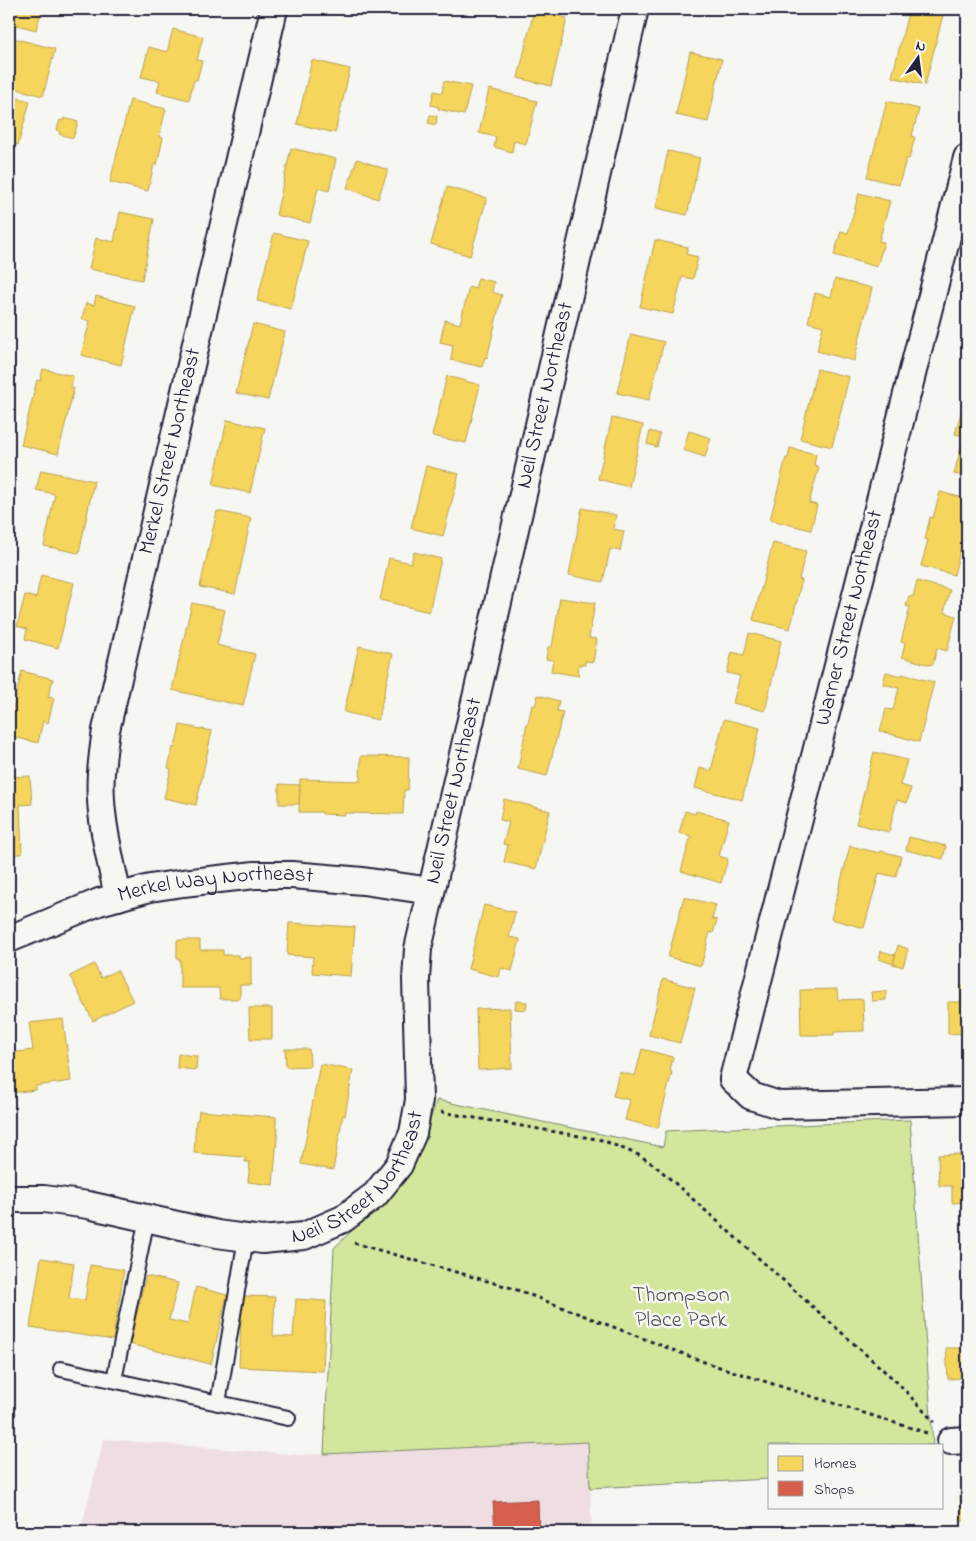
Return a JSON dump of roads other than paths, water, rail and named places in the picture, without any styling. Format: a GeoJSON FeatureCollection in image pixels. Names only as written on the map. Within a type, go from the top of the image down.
{"type":"FeatureCollection","features":[{"type":"Feature","properties":{"kind":"street","name":"Merkel Street Northeast"},"geometry":{"type":"LineString","coordinates":[[118,897],[105,833],[102,804],[101,774],[106,730],[274,9]]}},
{"type":"Feature","properties":{"kind":"street","name":"Neil Street Northeast"},"geometry":{"type":"LineString","coordinates":[[9,1199],[44,1199],[88,1205],[217,1234],[262,1240],[304,1236],[343,1219],[375,1195],[398,1165],[413,1133],[419,1100],[417,956],[635,9]]}},
{"type":"Feature","properties":{"kind":"street","name":"Warner Street Northeast"},"geometry":{"type":"LineString","coordinates":[[967,158],[733,1079],[751,1096],[779,1104],[967,1100]]}},
{"type":"Feature","properties":{"kind":"street","name":"Merkel Way Northeast"},"geometry":{"type":"LineString","coordinates":[[9,939],[99,902],[150,888],[183,883],[255,876],[292,875],[363,881],[431,891]]}},
{"type":"Feature","properties":{"kind":"lane"},"geometry":{"type":"LineString","coordinates":[[114,1380],[148,1218]]}},
{"type":"Feature","properties":{"kind":"lane"},"geometry":{"type":"LineString","coordinates":[[218,1403],[246,1238]]}},
{"type":"Feature","properties":{"kind":"lane"},"geometry":{"type":"LineString","coordinates":[[61,1369],[288,1418]]}},
{"type":"Feature","properties":{"kind":"park label","name":"Thompson Place Park"},"geometry":{"type":"Point","coordinates":[681,1308]}}]}
